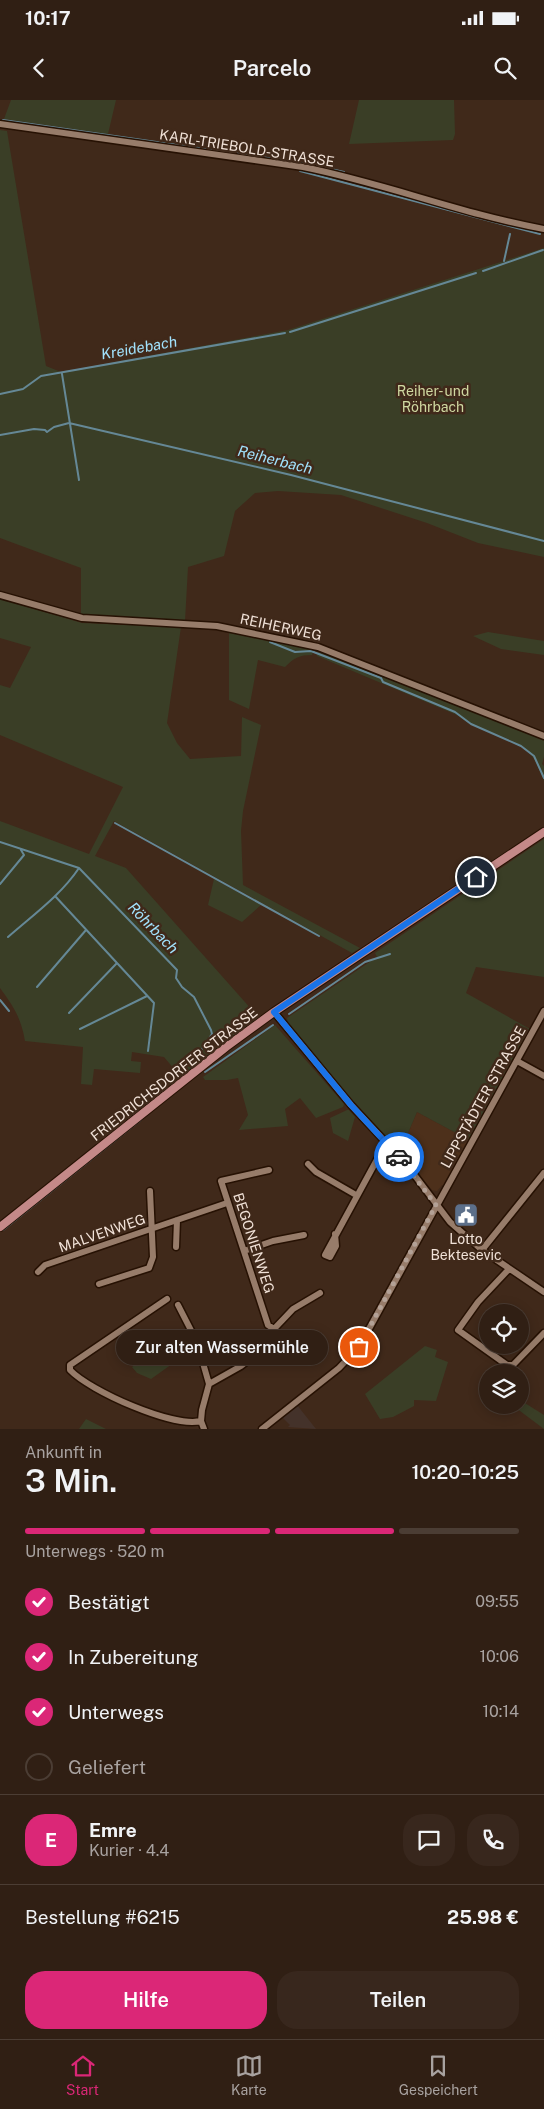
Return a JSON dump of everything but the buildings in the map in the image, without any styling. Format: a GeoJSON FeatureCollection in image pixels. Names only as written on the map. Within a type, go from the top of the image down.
{"type":"FeatureCollection","features":[{"type":"Feature","properties":{"kind":"main road","name":"FRIEDRICHSDORFER STRASSE"},"geometry":{"type":"LineString","coordinates":[[0,1227],[226,1047],[274,1012],[544,832]]}},
{"type":"Feature","properties":{"kind":"street","name":"KARL-TRIEBOLD-STRASSE"},"geometry":{"type":"LineString","coordinates":[[0,124],[303,167],[332,173],[484,216],[544,229]]}},
{"type":"Feature","properties":{"kind":"street","name":"REIHERWEG"},"geometry":{"type":"LineString","coordinates":[[0,595],[82,618],[217,626],[318,647],[544,736]]}},
{"type":"Feature","properties":{"kind":"street","name":"LIPPSTÄDTER STRASSE"},"geometry":{"type":"LineString","coordinates":[[262,1429],[339,1368],[357,1349],[544,1011]]}},
{"type":"Feature","properties":{"kind":"street"},"geometry":{"type":"LineString","coordinates":[[274,1012],[351,1105],[406,1164],[455,1227],[508,1269],[544,1292]]}},
{"type":"Feature","properties":{"kind":"street"},"geometry":{"type":"LineString","coordinates":[[517,1061],[544,1076]]}},
{"type":"Feature","properties":{"kind":"street"},"geometry":{"type":"LineString","coordinates":[[336,1234],[386,1143]]}},
{"type":"Feature","properties":{"kind":"street"},"geometry":{"type":"LineString","coordinates":[[308,1164],[316,1172],[356,1195]]}},
{"type":"Feature","properties":{"kind":"street","name":"BEGONIENWEG"},"geometry":{"type":"LineString","coordinates":[[269,1170],[221,1181],[268,1324],[274,1330]]}},
{"type":"Feature","properties":{"kind":"street"},"geometry":{"type":"LineString","coordinates":[[482,1250],[544,1173]]}},
{"type":"Feature","properties":{"kind":"street"},"geometry":{"type":"LineString","coordinates":[[98,1284],[149,1268],[152,1257],[150,1191]]}},
{"type":"Feature","properties":{"kind":"street","name":"MALVENWEG"},"geometry":{"type":"LineString","coordinates":[[38,1272],[45,1265],[227,1203]]}},
{"type":"Feature","properties":{"kind":"street"},"geometry":{"type":"LineString","coordinates":[[176,1248],[177,1220]]}},
{"type":"Feature","properties":{"kind":"street"},"geometry":{"type":"LineString","coordinates":[[244,1251],[304,1235]]}},
{"type":"Feature","properties":{"kind":"street"},"geometry":{"type":"LineString","coordinates":[[508,1269],[478,1302],[458,1330],[507,1364],[513,1365],[544,1333]]}},
{"type":"Feature","properties":{"kind":"street"},"geometry":{"type":"LineString","coordinates":[[209,1384],[234,1371],[250,1359],[293,1309],[320,1292]]}},
{"type":"Feature","properties":{"kind":"street"},"geometry":{"type":"LineString","coordinates":[[167,1299],[70,1365],[69,1368],[73,1373],[124,1402],[180,1422],[192,1423],[201,1421]]}},
{"type":"Feature","properties":{"kind":"street"},"geometry":{"type":"LineString","coordinates":[[178,1305],[197,1342],[209,1384],[201,1421],[204,1429]]}},
{"type":"Feature","properties":{"kind":"shaded area"},"geometry":{"type":"Polygon","coordinates":[[[417,1112],[469,1140],[444,1186],[442,1185],[437,1191],[432,1190],[400,1152],[417,1112]]]}},
{"type":"Feature","properties":{"kind":"shaded area"},"geometry":{"type":"Polygon","coordinates":[[[297,1405],[316,1429],[288,1427],[290,1425],[282,1417],[297,1405]]]}},
{"type":"Feature","properties":{"kind":"green space"},"geometry":{"type":"Polygon","coordinates":[[[11,100],[116,100],[108,134],[4,119],[11,100]]]}},
{"type":"Feature","properties":{"kind":"green space"},"geometry":{"type":"Polygon","coordinates":[[[359,100],[454,100],[455,134],[453,140],[349,144],[359,100]]]}},
{"type":"Feature","properties":{"kind":"green space","name":"Reiher- und Röhrbach"},"geometry":{"type":"Polygon","coordinates":[[[0,130],[7,131],[46,366],[61,372],[288,330],[544,248],[544,557],[478,543],[427,523],[341,495],[278,491],[255,493],[235,511],[224,556],[188,567],[185,621],[81,615],[81,568],[0,538],[0,130]]]}},
{"type":"Feature","properties":{"kind":"green space"},"geometry":{"type":"Polygon","coordinates":[[[0,599],[82,623],[181,627],[167,723],[177,743],[190,759],[241,756],[242,717],[261,725],[243,811],[241,831],[243,885],[360,948],[352,953],[114,821],[95,856],[126,868],[260,1019],[224,1043],[181,1077],[164,1057],[132,1052],[131,1061],[141,1062],[140,1073],[94,1069],[92,1085],[81,1084],[83,1047],[25,1041],[16,1013],[0,988],[0,821],[89,854],[123,787],[0,735],[0,685],[10,688],[31,647],[0,638],[0,599]]]}},
{"type":"Feature","properties":{"kind":"green space"},"geometry":{"type":"Polygon","coordinates":[[[229,632],[314,649],[312,655],[297,658],[285,667],[258,660],[249,709],[229,700],[229,632]]]}},
{"type":"Feature","properties":{"kind":"green space"},"geometry":{"type":"Polygon","coordinates":[[[488,632],[544,641],[544,655],[501,649],[473,636],[488,632]]]}},
{"type":"Feature","properties":{"kind":"green space"},"geometry":{"type":"Polygon","coordinates":[[[319,650],[544,739],[542,764],[544,766],[544,781],[534,759],[518,744],[476,726],[457,715],[317,656],[319,650]]]}},
{"type":"Feature","properties":{"kind":"green space"},"geometry":{"type":"Polygon","coordinates":[[[544,839],[544,977],[476,967],[466,993],[530,1029],[469,1140],[417,1112],[400,1152],[347,1094],[288,1023],[287,1018],[371,961],[378,959],[375,953],[544,839]]]}},
{"type":"Feature","properties":{"kind":"green space"},"geometry":{"type":"Polygon","coordinates":[[[214,879],[261,905],[242,922],[208,905],[214,879]]]}},
{"type":"Feature","properties":{"kind":"green space"},"geometry":{"type":"Polygon","coordinates":[[[275,1025],[344,1104],[343,1107],[316,1118],[300,1098],[285,1109],[288,1126],[239,1130],[248,1115],[238,1078],[205,1080],[203,1077],[275,1025]]]}},
{"type":"Feature","properties":{"kind":"green space"},"geometry":{"type":"Polygon","coordinates":[[[347,1110],[355,1117],[348,1141],[333,1133],[330,1118],[347,1110]]]}},
{"type":"Feature","properties":{"kind":"green space"},"geometry":{"type":"Polygon","coordinates":[[[164,1345],[172,1364],[151,1379],[137,1373],[132,1367],[164,1345]]]}},
{"type":"Feature","properties":{"kind":"green space"},"geometry":{"type":"Polygon","coordinates":[[[425,1346],[437,1350],[435,1357],[448,1362],[436,1401],[414,1400],[414,1406],[393,1417],[380,1419],[365,1394],[425,1346]]]}},
{"type":"Feature","properties":{"kind":"green space"},"geometry":{"type":"Polygon","coordinates":[[[529,1406],[544,1415],[544,1429],[524,1414],[529,1414],[529,1406]]]}},
{"type":"Feature","properties":{"kind":"green space"},"geometry":{"type":"Polygon","coordinates":[[[86,1419],[106,1429],[79,1429],[86,1419]]]}},
{"type":"Feature","properties":{"kind":"waterway"},"geometry":{"type":"LineString","coordinates":[[3,120],[309,164],[344,172]]}},
{"type":"Feature","properties":{"kind":"waterway"},"geometry":{"type":"LineString","coordinates":[[300,171],[540,234]]}},
{"type":"Feature","properties":{"kind":"waterway"},"geometry":{"type":"LineString","coordinates":[[504,261],[510,234]]}},
{"type":"Feature","properties":{"kind":"waterway","name":"Kreidebach"},"geometry":{"type":"LineString","coordinates":[[483,271],[543,250]]}},
{"type":"Feature","properties":{"kind":"waterway","name":"Kreidebach"},"geometry":{"type":"LineString","coordinates":[[290,332],[476,273]]}},
{"type":"Feature","properties":{"kind":"waterway","name":"Kreidebach"},"geometry":{"type":"LineString","coordinates":[[0,394],[23,389],[41,376],[285,333]]}},
{"type":"Feature","properties":{"kind":"waterway","name":"Reiherbach"},"geometry":{"type":"LineString","coordinates":[[62,374],[79,480]]}},
{"type":"Feature","properties":{"kind":"waterway","name":"Reiherbach"},"geometry":{"type":"LineString","coordinates":[[0,435],[34,429],[47,432],[54,427],[69,423],[291,475],[544,541]]}},
{"type":"Feature","properties":{"kind":"waterway"},"geometry":{"type":"LineString","coordinates":[[270,642],[295,652],[311,651],[381,678],[383,682],[455,712],[471,724],[521,746],[534,756],[544,778]]}},
{"type":"Feature","properties":{"kind":"waterway"},"geometry":{"type":"LineString","coordinates":[[115,823],[319,936]]}},
{"type":"Feature","properties":{"kind":"waterway","name":"Röhrbach"},"geometry":{"type":"LineString","coordinates":[[0,842],[79,868],[177,970],[176,978],[182,987],[194,997],[212,1034],[198,1055],[197,1062]]}},
{"type":"Feature","properties":{"kind":"waterway"},"geometry":{"type":"LineString","coordinates":[[0,884],[24,855],[21,850]]}},
{"type":"Feature","properties":{"kind":"waterway"},"geometry":{"type":"LineString","coordinates":[[8,937],[55,896],[79,868]]}},
{"type":"Feature","properties":{"kind":"waterway"},"geometry":{"type":"LineString","coordinates":[[55,896],[154,1003],[148,1051]]}},
{"type":"Feature","properties":{"kind":"waterway"},"geometry":{"type":"LineString","coordinates":[[37,987],[86,930]]}},
{"type":"Feature","properties":{"kind":"waterway","name":"Röhrbach"},"geometry":{"type":"LineString","coordinates":[[289,1014],[365,962],[390,954]]}},
{"type":"Feature","properties":{"kind":"waterway"},"geometry":{"type":"LineString","coordinates":[[69,1013],[117,963]]}},
{"type":"Feature","properties":{"kind":"waterway"},"geometry":{"type":"LineString","coordinates":[[80,1029],[147,996]]}},
{"type":"Feature","properties":{"kind":"waterway"},"geometry":{"type":"LineString","coordinates":[[0,1000],[9,1011]]}},
{"type":"Feature","properties":{"kind":"waterway","name":"Röhrbach"},"geometry":{"type":"LineString","coordinates":[[205,1072],[273,1025]]}},
{"type":"Feature","properties":{"kind":"waterway"},"geometry":{"type":"LineString","coordinates":[[3,1230],[142,1119]]}},
{"type":"Feature","properties":{"kind":"way so far"},"geometry":{"type":"LineString","coordinates":[[359,1347],[436,1205],[399,1157]]}},
{"type":"Feature","properties":{"kind":"place","name":"Lotto Bektesevic"},"geometry":{"type":"Point","coordinates":[466,1215]}},
{"type":"Feature","properties":{"kind":"place","name":"Zur alten Wassermühle"},"geometry":{"type":"Point","coordinates":[359,1347]}},
{"type":"Feature","properties":{"kind":"route"},"geometry":{"type":"LineString","coordinates":[[399,1157],[351,1105],[274,1012],[476,877]]}}]}
